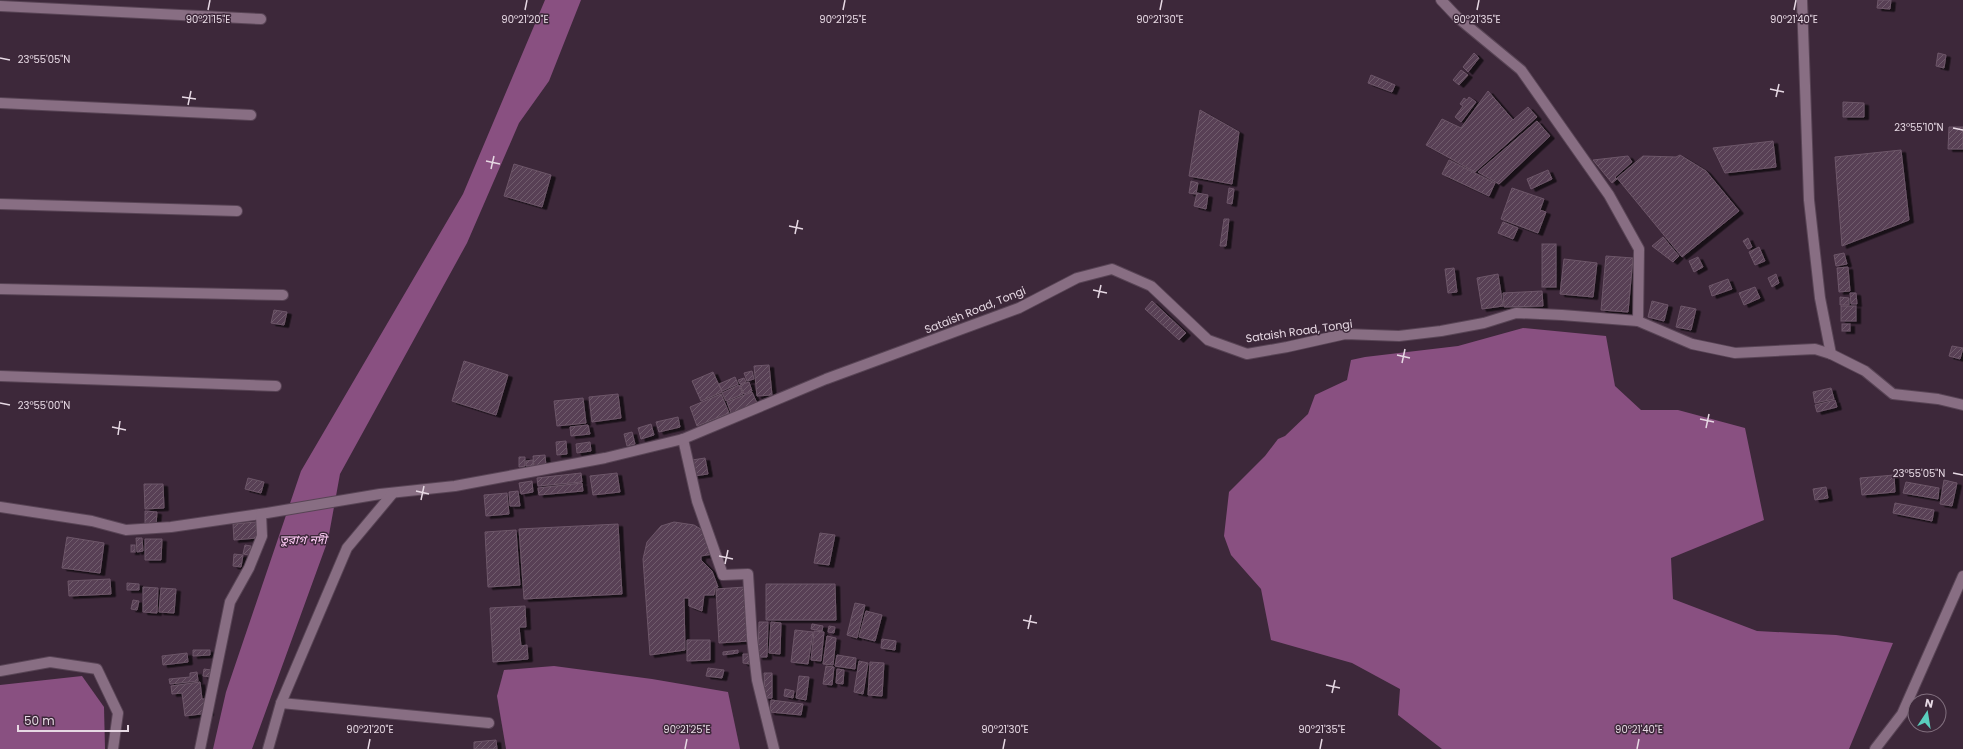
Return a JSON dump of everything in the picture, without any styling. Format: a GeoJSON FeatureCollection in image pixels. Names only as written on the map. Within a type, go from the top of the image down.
{"type":"FeatureCollection","features":[{"type":"Feature","properties":{"kind":"street"},"geometry":{"type":"LineString","coordinates":[[1441,0],[1458,18],[1521,70],[1608,195],[1639,248],[1638,321]]}},
{"type":"Feature","properties":{"kind":"street"},"geometry":{"type":"LineString","coordinates":[[1802,0],[1808,200],[1820,298],[1830,354]]}},
{"type":"Feature","properties":{"kind":"street"},"geometry":{"type":"LineString","coordinates":[[0,6],[261,19]]}},
{"type":"Feature","properties":{"kind":"street"},"geometry":{"type":"LineString","coordinates":[[0,103],[250,115]]}},
{"type":"Feature","properties":{"kind":"street"},"geometry":{"type":"LineString","coordinates":[[0,204],[238,211]]}},
{"type":"Feature","properties":{"kind":"street","name":"Sataish Road, Tongi"},"geometry":{"type":"LineString","coordinates":[[0,507],[92,521],[126,530],[171,527],[264,514],[380,494],[455,486],[604,458],[682,439],[826,379],[1019,308],[1077,278],[1112,269],[1151,286],[1208,340],[1247,354],[1346,334],[1399,336],[1441,331],[1484,323],[1516,313],[1638,321],[1692,344],[1735,353],[1815,348],[1865,371],[1893,394],[1963,405]]}},
{"type":"Feature","properties":{"kind":"street"},"geometry":{"type":"LineString","coordinates":[[0,289],[283,295]]}},
{"type":"Feature","properties":{"kind":"street"},"geometry":{"type":"LineString","coordinates":[[0,376],[276,386]]}},
{"type":"Feature","properties":{"kind":"street"},"geometry":{"type":"LineString","coordinates":[[682,439],[697,501],[723,575],[748,574],[752,638],[757,680],[774,749]]}},
{"type":"Feature","properties":{"kind":"street"},"geometry":{"type":"LineString","coordinates":[[268,749],[281,703],[347,548],[393,493]]}},
{"type":"Feature","properties":{"kind":"street"},"geometry":{"type":"LineString","coordinates":[[200,749],[230,602],[249,568],[262,536],[264,514]]}},
{"type":"Feature","properties":{"kind":"street"},"geometry":{"type":"LineString","coordinates":[[1874,749],[1902,714],[1963,576]]}},
{"type":"Feature","properties":{"kind":"street"},"geometry":{"type":"LineString","coordinates":[[0,671],[50,662],[97,669],[118,713],[113,749]]}},
{"type":"Feature","properties":{"kind":"street"},"geometry":{"type":"LineString","coordinates":[[281,703],[489,723]]}},
{"type":"Feature","properties":{"kind":"water","name":"তুরাগ নদী"},"geometry":{"type":"Polygon","coordinates":[[[545,0],[581,0],[549,81],[519,123],[467,243],[340,474],[328,540],[252,749],[213,749],[226,692],[301,471],[463,194],[545,0]]]}},
{"type":"Feature","properties":{"kind":"water"},"geometry":{"type":"Polygon","coordinates":[[[1523,328],[1606,336],[1615,386],[1641,410],[1678,410],[1745,428],[1764,520],[1671,558],[1673,599],[1757,631],[1836,635],[1893,643],[1849,749],[1442,749],[1398,715],[1400,689],[1352,663],[1271,640],[1261,589],[1231,555],[1224,536],[1229,492],[1265,456],[1278,439],[1285,436],[1308,414],[1315,395],[1347,380],[1351,360],[1458,346],[1523,328]]]}},
{"type":"Feature","properties":{"kind":"water"},"geometry":{"type":"Polygon","coordinates":[[[554,666],[652,679],[728,692],[740,749],[506,749],[497,696],[504,670],[554,666]]]}},
{"type":"Feature","properties":{"kind":"water"},"geometry":{"type":"Polygon","coordinates":[[[82,676],[104,707],[105,749],[0,749],[0,685],[82,676]]]}},
{"type":"Feature","properties":{"kind":"building"},"geometry":{"type":"Polygon","coordinates":[[[1878,0],[1891,0],[1890,9],[1877,8],[1878,0]]]}},
{"type":"Feature","properties":{"kind":"building"},"geometry":{"type":"Polygon","coordinates":[[[1474,53],[1479,58],[1468,72],[1463,67],[1474,53]]]}},
{"type":"Feature","properties":{"kind":"building"},"geometry":{"type":"Polygon","coordinates":[[[1938,53],[1946,55],[1944,68],[1936,66],[1938,53]]]}},
{"type":"Feature","properties":{"kind":"building"},"geometry":{"type":"Polygon","coordinates":[[[1461,70],[1468,75],[1459,85],[1453,80],[1461,70]]]}},
{"type":"Feature","properties":{"kind":"building"},"geometry":{"type":"Polygon","coordinates":[[[1371,75],[1395,85],[1392,92],[1368,83],[1371,75]]]}},
{"type":"Feature","properties":{"kind":"building"},"geometry":{"type":"Polygon","coordinates":[[[1488,91],[1513,120],[1528,107],[1537,117],[1475,172],[1426,145],[1442,119],[1461,128],[1488,91]]]}},
{"type":"Feature","properties":{"kind":"building"},"geometry":{"type":"Polygon","coordinates":[[[1469,97],[1476,102],[1461,122],[1455,117],[1463,106],[1460,104],[1464,98],[1467,100],[1469,97]]]}},
{"type":"Feature","properties":{"kind":"building"},"geometry":{"type":"Polygon","coordinates":[[[1843,102],[1864,103],[1864,117],[1843,117],[1843,102]]]}},
{"type":"Feature","properties":{"kind":"building"},"geometry":{"type":"Polygon","coordinates":[[[1200,110],[1239,132],[1232,184],[1189,176],[1200,110]]]}},
{"type":"Feature","properties":{"kind":"building"},"geometry":{"type":"Polygon","coordinates":[[[1537,121],[1550,136],[1499,184],[1478,172],[1537,121]]]}},
{"type":"Feature","properties":{"kind":"building"},"geometry":{"type":"Polygon","coordinates":[[[1949,127],[1963,127],[1963,149],[1948,149],[1949,127]]]}},
{"type":"Feature","properties":{"kind":"building"},"geometry":{"type":"Polygon","coordinates":[[[1773,141],[1776,167],[1725,173],[1713,148],[1773,141]]]}},
{"type":"Feature","properties":{"kind":"building"},"geometry":{"type":"Polygon","coordinates":[[[1901,150],[1909,220],[1842,246],[1835,157],[1901,150]]]}},
{"type":"Feature","properties":{"kind":"building"},"geometry":{"type":"Polygon","coordinates":[[[1680,155],[1706,171],[1739,211],[1682,257],[1617,178],[1643,156],[1676,157],[1680,155]]]}},
{"type":"Feature","properties":{"kind":"building"},"geometry":{"type":"Polygon","coordinates":[[[1628,156],[1632,162],[1615,177],[1617,179],[1612,183],[1593,160],[1628,156]]]}},
{"type":"Feature","properties":{"kind":"building"},"geometry":{"type":"Polygon","coordinates":[[[1449,160],[1495,183],[1489,196],[1442,174],[1449,160]]]}},
{"type":"Feature","properties":{"kind":"building"},"geometry":{"type":"Polygon","coordinates":[[[514,164],[551,175],[542,207],[504,196],[514,164]]]}},
{"type":"Feature","properties":{"kind":"building"},"geometry":{"type":"Polygon","coordinates":[[[1548,170],[1552,179],[1531,189],[1527,179],[1548,170]]]}},
{"type":"Feature","properties":{"kind":"building"},"geometry":{"type":"Polygon","coordinates":[[[1191,181],[1198,183],[1196,194],[1189,193],[1191,181]]]}},
{"type":"Feature","properties":{"kind":"building"},"geometry":{"type":"Polygon","coordinates":[[[1229,188],[1234,189],[1232,204],[1227,203],[1229,188]]]}},
{"type":"Feature","properties":{"kind":"building"},"geometry":{"type":"Polygon","coordinates":[[[1512,188],[1544,199],[1540,210],[1546,212],[1538,233],[1501,219],[1512,188]]]}},
{"type":"Feature","properties":{"kind":"building"},"geometry":{"type":"Polygon","coordinates":[[[1197,193],[1208,195],[1206,209],[1194,206],[1197,193]]]}},
{"type":"Feature","properties":{"kind":"building"},"geometry":{"type":"Polygon","coordinates":[[[1224,219],[1229,219],[1226,246],[1220,246],[1224,219]]]}},
{"type":"Feature","properties":{"kind":"building"},"geometry":{"type":"Polygon","coordinates":[[[1503,222],[1518,228],[1513,239],[1498,233],[1503,222]]]}},
{"type":"Feature","properties":{"kind":"building"},"geometry":{"type":"Polygon","coordinates":[[[1663,237],[1679,256],[1673,262],[1652,246],[1663,237]]]}},
{"type":"Feature","properties":{"kind":"building"},"geometry":{"type":"Polygon","coordinates":[[[1748,238],[1752,247],[1748,249],[1743,241],[1748,238]]]}},
{"type":"Feature","properties":{"kind":"building"},"geometry":{"type":"Polygon","coordinates":[[[1542,244],[1556,244],[1556,287],[1542,287],[1542,244]]]}},
{"type":"Feature","properties":{"kind":"building"},"geometry":{"type":"Polygon","coordinates":[[[1759,247],[1765,261],[1755,265],[1749,252],[1759,247]]]}},
{"type":"Feature","properties":{"kind":"building"},"geometry":{"type":"Polygon","coordinates":[[[1844,253],[1847,264],[1836,266],[1834,255],[1844,253]]]}},
{"type":"Feature","properties":{"kind":"building"},"geometry":{"type":"Polygon","coordinates":[[[1606,256],[1633,258],[1628,312],[1601,310],[1606,256]]]}},
{"type":"Feature","properties":{"kind":"building"},"geometry":{"type":"Polygon","coordinates":[[[1698,257],[1703,267],[1694,272],[1689,261],[1698,257]]]}},
{"type":"Feature","properties":{"kind":"building"},"geometry":{"type":"Polygon","coordinates":[[[1564,259],[1597,263],[1593,297],[1560,294],[1564,259]]]}},
{"type":"Feature","properties":{"kind":"building"},"geometry":{"type":"Polygon","coordinates":[[[1848,267],[1850,291],[1839,292],[1837,268],[1848,267]]]}},
{"type":"Feature","properties":{"kind":"building"},"geometry":{"type":"Polygon","coordinates":[[[1454,268],[1457,292],[1448,293],[1445,269],[1454,268]]]}},
{"type":"Feature","properties":{"kind":"building"},"geometry":{"type":"Polygon","coordinates":[[[1498,274],[1503,306],[1482,309],[1477,278],[1498,274]]]}},
{"type":"Feature","properties":{"kind":"building"},"geometry":{"type":"Polygon","coordinates":[[[1776,274],[1779,283],[1772,287],[1768,278],[1776,274]]]}},
{"type":"Feature","properties":{"kind":"building"},"geometry":{"type":"Polygon","coordinates":[[[1728,279],[1732,289],[1712,296],[1709,286],[1728,279]]]}},
{"type":"Feature","properties":{"kind":"building"},"geometry":{"type":"Polygon","coordinates":[[[1755,287],[1760,298],[1744,305],[1739,293],[1755,287]]]}},
{"type":"Feature","properties":{"kind":"building"},"geometry":{"type":"Polygon","coordinates":[[[1542,291],[1543,306],[1504,307],[1503,293],[1542,291]]]}},
{"type":"Feature","properties":{"kind":"building"},"geometry":{"type":"Polygon","coordinates":[[[1850,293],[1856,293],[1857,304],[1851,304],[1850,293]]]}},
{"type":"Feature","properties":{"kind":"building"},"geometry":{"type":"Polygon","coordinates":[[[1840,297],[1849,298],[1849,305],[1840,305],[1840,297]]]}},
{"type":"Feature","properties":{"kind":"building"},"geometry":{"type":"Polygon","coordinates":[[[1152,301],[1186,333],[1179,340],[1145,309],[1152,301]]]}},
{"type":"Feature","properties":{"kind":"building"},"geometry":{"type":"Polygon","coordinates":[[[1652,301],[1668,305],[1664,321],[1648,317],[1652,301]]]}},
{"type":"Feature","properties":{"kind":"building"},"geometry":{"type":"Polygon","coordinates":[[[1681,306],[1696,309],[1691,330],[1676,327],[1681,306]]]}},
{"type":"Feature","properties":{"kind":"building"},"geometry":{"type":"Polygon","coordinates":[[[1841,306],[1856,306],[1856,321],[1841,321],[1841,306]]]}},
{"type":"Feature","properties":{"kind":"building"},"geometry":{"type":"Polygon","coordinates":[[[274,310],[287,312],[284,325],[271,323],[274,310]]]}},
{"type":"Feature","properties":{"kind":"building"},"geometry":{"type":"Polygon","coordinates":[[[1842,324],[1850,324],[1850,331],[1842,331],[1842,324]]]}},
{"type":"Feature","properties":{"kind":"building"},"geometry":{"type":"Polygon","coordinates":[[[1952,346],[1963,348],[1960,359],[1949,356],[1952,346]]]}},
{"type":"Feature","properties":{"kind":"building"},"geometry":{"type":"Polygon","coordinates":[[[464,361],[508,375],[496,415],[452,401],[464,361]]]}},
{"type":"Feature","properties":{"kind":"building"},"geometry":{"type":"Polygon","coordinates":[[[769,365],[772,395],[757,396],[754,366],[769,365]]]}},
{"type":"Feature","properties":{"kind":"building"},"geometry":{"type":"Polygon","coordinates":[[[752,371],[754,379],[747,381],[744,373],[752,371]]]}},
{"type":"Feature","properties":{"kind":"building"},"geometry":{"type":"Polygon","coordinates":[[[713,372],[722,392],[701,401],[692,381],[713,372]]]}},
{"type":"Feature","properties":{"kind":"building"},"geometry":{"type":"Polygon","coordinates":[[[735,377],[738,384],[722,391],[719,384],[735,377]]]}},
{"type":"Feature","properties":{"kind":"building"},"geometry":{"type":"Polygon","coordinates":[[[744,378],[746,382],[740,384],[738,380],[744,378]]]}},
{"type":"Feature","properties":{"kind":"building"},"geometry":{"type":"Polygon","coordinates":[[[749,382],[752,391],[744,394],[740,385],[749,382]]]}},
{"type":"Feature","properties":{"kind":"building"},"geometry":{"type":"Polygon","coordinates":[[[739,385],[743,394],[726,401],[722,393],[739,385]]]}},
{"type":"Feature","properties":{"kind":"building"},"geometry":{"type":"Polygon","coordinates":[[[1831,388],[1834,399],[1815,403],[1813,392],[1831,388]]]}},
{"type":"Feature","properties":{"kind":"building"},"geometry":{"type":"Polygon","coordinates":[[[752,392],[757,403],[731,413],[727,402],[752,392]]]}},
{"type":"Feature","properties":{"kind":"building"},"geometry":{"type":"Polygon","coordinates":[[[618,394],[621,418],[592,422],[589,397],[618,394]]]}},
{"type":"Feature","properties":{"kind":"building"},"geometry":{"type":"Polygon","coordinates":[[[721,394],[729,413],[697,426],[690,407],[721,394]]]}},
{"type":"Feature","properties":{"kind":"building"},"geometry":{"type":"Polygon","coordinates":[[[583,398],[586,423],[557,426],[554,401],[583,398]]]}},
{"type":"Feature","properties":{"kind":"building"},"geometry":{"type":"Polygon","coordinates":[[[1835,400],[1837,407],[1817,412],[1815,405],[1835,400]]]}},
{"type":"Feature","properties":{"kind":"building"},"geometry":{"type":"Polygon","coordinates":[[[678,417],[680,427],[659,432],[656,422],[678,417]]]}},
{"type":"Feature","properties":{"kind":"building"},"geometry":{"type":"Polygon","coordinates":[[[651,424],[654,435],[641,439],[638,428],[651,424]]]}},
{"type":"Feature","properties":{"kind":"building"},"geometry":{"type":"Polygon","coordinates":[[[588,425],[590,434],[571,436],[570,427],[588,425]]]}},
{"type":"Feature","properties":{"kind":"building"},"geometry":{"type":"Polygon","coordinates":[[[632,432],[635,444],[627,446],[624,434],[632,432]]]}},
{"type":"Feature","properties":{"kind":"building"},"geometry":{"type":"Polygon","coordinates":[[[566,441],[567,454],[557,455],[556,442],[566,441]]]}},
{"type":"Feature","properties":{"kind":"building"},"geometry":{"type":"Polygon","coordinates":[[[590,442],[591,451],[577,453],[576,444],[590,442]]]}},
{"type":"Feature","properties":{"kind":"building"},"geometry":{"type":"Polygon","coordinates":[[[545,455],[546,466],[534,467],[533,456],[545,455]]]}},
{"type":"Feature","properties":{"kind":"building"},"geometry":{"type":"Polygon","coordinates":[[[519,457],[525,457],[525,466],[519,467],[519,457]]]}},
{"type":"Feature","properties":{"kind":"building"},"geometry":{"type":"Polygon","coordinates":[[[705,458],[708,474],[694,476],[692,460],[705,458]]]}},
{"type":"Feature","properties":{"kind":"building"},"geometry":{"type":"Polygon","coordinates":[[[533,460],[533,466],[526,466],[526,461],[533,460]]]}},
{"type":"Feature","properties":{"kind":"building"},"geometry":{"type":"Polygon","coordinates":[[[581,473],[582,482],[538,486],[537,478],[581,473]]]}},
{"type":"Feature","properties":{"kind":"building"},"geometry":{"type":"Polygon","coordinates":[[[617,473],[620,492],[593,495],[590,476],[617,473]]]}},
{"type":"Feature","properties":{"kind":"building"},"geometry":{"type":"Polygon","coordinates":[[[1894,475],[1895,492],[1862,495],[1860,478],[1894,475]]]}},
{"type":"Feature","properties":{"kind":"building"},"geometry":{"type":"Polygon","coordinates":[[[248,478],[264,482],[261,493],[245,489],[248,478]]]}},
{"type":"Feature","properties":{"kind":"building"},"geometry":{"type":"Polygon","coordinates":[[[1944,480],[1957,483],[1952,506],[1940,504],[1944,480]]]}},
{"type":"Feature","properties":{"kind":"building"},"geometry":{"type":"Polygon","coordinates":[[[532,481],[533,492],[521,494],[519,483],[532,481]]]}},
{"type":"Feature","properties":{"kind":"building"},"geometry":{"type":"Polygon","coordinates":[[[1906,482],[1939,488],[1938,499],[1903,493],[1906,482]]]}},
{"type":"Feature","properties":{"kind":"building"},"geometry":{"type":"Polygon","coordinates":[[[582,483],[583,491],[539,495],[538,488],[582,483]]]}},
{"type":"Feature","properties":{"kind":"building"},"geometry":{"type":"Polygon","coordinates":[[[144,484],[163,484],[164,508],[145,509],[144,484]]]}},
{"type":"Feature","properties":{"kind":"building"},"geometry":{"type":"Polygon","coordinates":[[[1826,487],[1828,498],[1815,500],[1813,489],[1826,487]]]}},
{"type":"Feature","properties":{"kind":"building"},"geometry":{"type":"Polygon","coordinates":[[[518,491],[520,506],[510,506],[509,492],[518,491]]]}},
{"type":"Feature","properties":{"kind":"building"},"geometry":{"type":"Polygon","coordinates":[[[507,493],[509,514],[486,516],[484,495],[507,493]]]}},
{"type":"Feature","properties":{"kind":"building"},"geometry":{"type":"Polygon","coordinates":[[[1895,503],[1934,510],[1932,521],[1893,513],[1895,503]]]}},
{"type":"Feature","properties":{"kind":"building"},"geometry":{"type":"Polygon","coordinates":[[[145,511],[157,512],[156,525],[145,525],[145,511]]]}},
{"type":"Feature","properties":{"kind":"building"},"geometry":{"type":"Polygon","coordinates":[[[256,522],[257,538],[234,540],[233,524],[256,522]]]}},
{"type":"Feature","properties":{"kind":"building"},"geometry":{"type":"Polygon","coordinates":[[[674,522],[694,525],[704,531],[713,554],[701,556],[701,560],[712,571],[718,587],[715,588],[714,595],[704,595],[702,611],[689,606],[689,598],[684,598],[685,650],[650,655],[643,559],[647,542],[661,526],[674,522]]]}},
{"type":"Feature","properties":{"kind":"building"},"geometry":{"type":"Polygon","coordinates":[[[618,524],[622,594],[524,599],[519,529],[618,524]]]}},
{"type":"Feature","properties":{"kind":"building"},"geometry":{"type":"Polygon","coordinates":[[[516,530],[520,585],[488,587],[485,532],[516,530]]]}},
{"type":"Feature","properties":{"kind":"building"},"geometry":{"type":"Polygon","coordinates":[[[820,533],[835,535],[829,565],[814,563],[820,533]]]}},
{"type":"Feature","properties":{"kind":"building"},"geometry":{"type":"Polygon","coordinates":[[[67,537],[104,543],[100,573],[62,568],[67,537]]]}},
{"type":"Feature","properties":{"kind":"building"},"geometry":{"type":"Polygon","coordinates":[[[136,538],[142,538],[143,551],[137,552],[136,538]]]}},
{"type":"Feature","properties":{"kind":"building"},"geometry":{"type":"Polygon","coordinates":[[[145,539],[162,539],[161,560],[145,560],[145,539]]]}},
{"type":"Feature","properties":{"kind":"building"},"geometry":{"type":"Polygon","coordinates":[[[131,545],[135,545],[135,552],[131,552],[131,545]]]}},
{"type":"Feature","properties":{"kind":"building"},"geometry":{"type":"Polygon","coordinates":[[[245,545],[251,546],[249,555],[243,554],[245,545]]]}},
{"type":"Feature","properties":{"kind":"building"},"geometry":{"type":"Polygon","coordinates":[[[234,554],[243,555],[241,567],[233,566],[234,554]]]}},
{"type":"Feature","properties":{"kind":"building"},"geometry":{"type":"Polygon","coordinates":[[[110,579],[111,594],[69,596],[68,581],[110,579]]]}},
{"type":"Feature","properties":{"kind":"building"},"geometry":{"type":"Polygon","coordinates":[[[127,583],[139,584],[139,590],[127,590],[127,583]]]}},
{"type":"Feature","properties":{"kind":"building"},"geometry":{"type":"Polygon","coordinates":[[[766,584],[835,584],[836,620],[766,620],[766,584]]]}},
{"type":"Feature","properties":{"kind":"building"},"geometry":{"type":"Polygon","coordinates":[[[143,587],[158,588],[157,613],[143,612],[143,587]]]}},
{"type":"Feature","properties":{"kind":"building"},"geometry":{"type":"Polygon","coordinates":[[[745,587],[749,641],[719,643],[716,589],[745,587]]]}},
{"type":"Feature","properties":{"kind":"building"},"geometry":{"type":"Polygon","coordinates":[[[161,588],[176,589],[174,613],[159,612],[161,588]]]}},
{"type":"Feature","properties":{"kind":"building"},"geometry":{"type":"Polygon","coordinates":[[[133,600],[139,601],[137,610],[131,609],[133,600]]]}},
{"type":"Feature","properties":{"kind":"building"},"geometry":{"type":"Polygon","coordinates":[[[855,603],[865,605],[857,638],[847,635],[855,603]]]}},
{"type":"Feature","properties":{"kind":"building"},"geometry":{"type":"Polygon","coordinates":[[[525,606],[526,627],[519,627],[521,646],[527,645],[528,659],[493,662],[490,608],[525,606]]]}},
{"type":"Feature","properties":{"kind":"building"},"geometry":{"type":"Polygon","coordinates":[[[866,611],[882,615],[875,641],[859,637],[866,611]]]}},
{"type":"Feature","properties":{"kind":"building"},"geometry":{"type":"Polygon","coordinates":[[[759,622],[768,622],[767,657],[758,657],[759,622]]]}},
{"type":"Feature","properties":{"kind":"building"},"geometry":{"type":"Polygon","coordinates":[[[771,622],[781,623],[780,654],[769,653],[771,622]]]}},
{"type":"Feature","properties":{"kind":"building"},"geometry":{"type":"Polygon","coordinates":[[[812,624],[823,626],[822,631],[811,629],[812,624]]]}},
{"type":"Feature","properties":{"kind":"building"},"geometry":{"type":"Polygon","coordinates":[[[829,626],[835,627],[834,633],[828,632],[829,626]]]}},
{"type":"Feature","properties":{"kind":"building"},"geometry":{"type":"Polygon","coordinates":[[[795,630],[813,632],[808,664],[791,662],[795,630]]]}},
{"type":"Feature","properties":{"kind":"building"},"geometry":{"type":"Polygon","coordinates":[[[814,631],[824,632],[821,661],[811,660],[814,631]]]}},
{"type":"Feature","properties":{"kind":"building"},"geometry":{"type":"Polygon","coordinates":[[[827,636],[836,638],[833,665],[823,664],[827,636]]]}},
{"type":"Feature","properties":{"kind":"building"},"geometry":{"type":"Polygon","coordinates":[[[882,639],[896,641],[895,650],[881,648],[882,639]]]}},
{"type":"Feature","properties":{"kind":"building"},"geometry":{"type":"Polygon","coordinates":[[[687,640],[710,640],[710,660],[687,661],[687,640]]]}},
{"type":"Feature","properties":{"kind":"building"},"geometry":{"type":"Polygon","coordinates":[[[193,650],[210,650],[210,655],[193,656],[193,650]]]}},
{"type":"Feature","properties":{"kind":"building"},"geometry":{"type":"Polygon","coordinates":[[[738,650],[738,653],[723,655],[723,652],[738,650]]]}},
{"type":"Feature","properties":{"kind":"building"},"geometry":{"type":"Polygon","coordinates":[[[187,653],[188,662],[163,665],[162,656],[187,653]]]}},
{"type":"Feature","properties":{"kind":"building"},"geometry":{"type":"Polygon","coordinates":[[[743,654],[751,654],[750,664],[743,663],[743,654]]]}},
{"type":"Feature","properties":{"kind":"building"},"geometry":{"type":"Polygon","coordinates":[[[837,655],[856,658],[855,669],[835,666],[837,655]]]}},
{"type":"Feature","properties":{"kind":"building"},"geometry":{"type":"Polygon","coordinates":[[[859,661],[868,663],[863,694],[854,692],[859,661]]]}},
{"type":"Feature","properties":{"kind":"building"},"geometry":{"type":"Polygon","coordinates":[[[870,662],[884,663],[882,696],[868,695],[870,662]]]}},
{"type":"Feature","properties":{"kind":"building"},"geometry":{"type":"Polygon","coordinates":[[[826,666],[834,667],[832,685],[823,684],[826,666]]]}},
{"type":"Feature","properties":{"kind":"building"},"geometry":{"type":"Polygon","coordinates":[[[708,668],[724,670],[722,678],[706,676],[708,668]]]}},
{"type":"Feature","properties":{"kind":"building"},"geometry":{"type":"Polygon","coordinates":[[[204,669],[211,670],[211,677],[203,676],[204,669]]]}},
{"type":"Feature","properties":{"kind":"building"},"geometry":{"type":"Polygon","coordinates":[[[837,669],[844,670],[843,684],[836,683],[837,669]]]}},
{"type":"Feature","properties":{"kind":"building"},"geometry":{"type":"Polygon","coordinates":[[[197,672],[198,681],[170,684],[169,679],[190,677],[190,673],[197,672]]]}},
{"type":"Feature","properties":{"kind":"building"},"geometry":{"type":"Polygon","coordinates":[[[764,673],[772,673],[772,698],[765,698],[764,673]]]}},
{"type":"Feature","properties":{"kind":"building"},"geometry":{"type":"Polygon","coordinates":[[[799,676],[809,677],[806,700],[796,698],[799,676]]]}},
{"type":"Feature","properties":{"kind":"building"},"geometry":{"type":"Polygon","coordinates":[[[200,682],[202,699],[207,699],[209,713],[185,716],[182,693],[172,694],[171,686],[200,682]]]}},
{"type":"Feature","properties":{"kind":"building"},"geometry":{"type":"Polygon","coordinates":[[[785,689],[794,691],[793,698],[784,696],[785,689]]]}},
{"type":"Feature","properties":{"kind":"building"},"geometry":{"type":"Polygon","coordinates":[[[771,700],[803,704],[801,715],[770,712],[771,700]]]}},
{"type":"Feature","properties":{"kind":"building"},"geometry":{"type":"Polygon","coordinates":[[[496,740],[497,749],[474,749],[474,742],[496,740]]]}}]}
